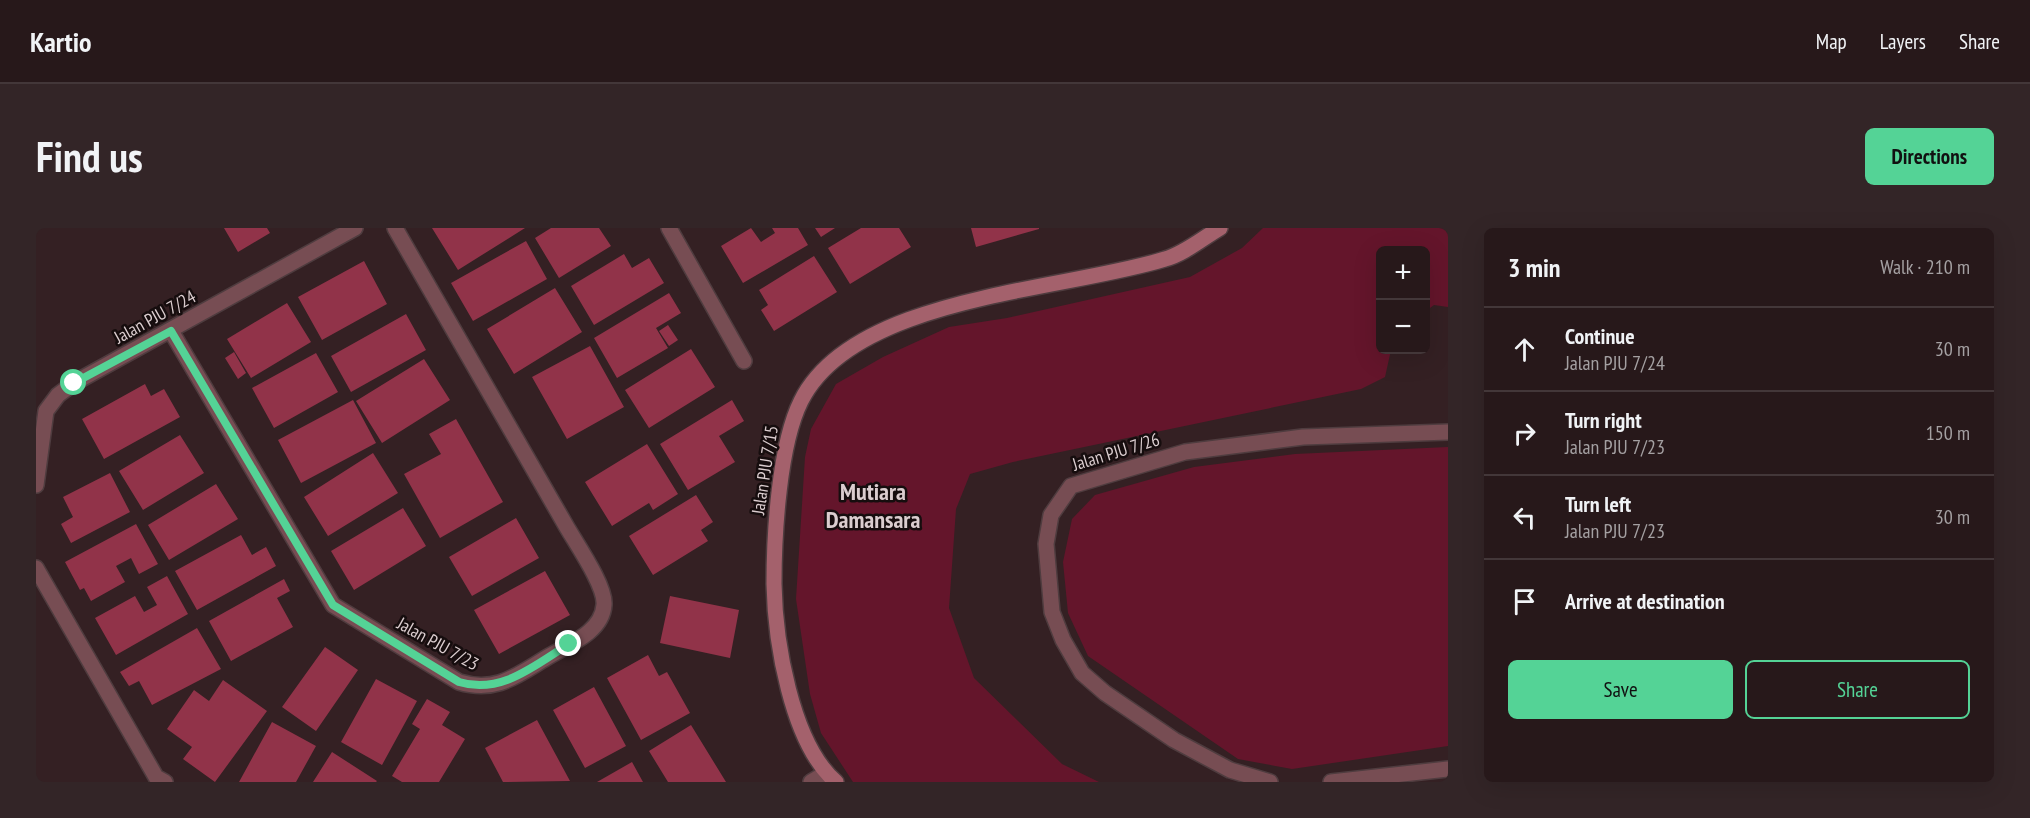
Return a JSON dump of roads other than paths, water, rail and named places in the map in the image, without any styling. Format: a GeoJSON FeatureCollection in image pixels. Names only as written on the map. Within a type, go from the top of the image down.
{"type":"FeatureCollection","features":[{"type":"Feature","properties":{"kind":"street","name":"Jalan PJU 7/24"},"geometry":{"type":"LineString","coordinates":[[36,485],[46,411],[58,395],[74,383],[355,228]]}},
{"type":"Feature","properties":{"kind":"street","name":"Jalan PJU 7/23"},"geometry":{"type":"LineString","coordinates":[[171,331],[333,605],[459,682],[476,687],[507,682],[590,631],[602,618],[605,603],[599,585],[395,228]]}},
{"type":"Feature","properties":{"kind":"street"},"geometry":{"type":"LineString","coordinates":[[669,228],[744,361]]}},
{"type":"Feature","properties":{"kind":"street","name":"Jalan PJU 7/15"},"geometry":{"type":"LineString","coordinates":[[831,778],[800,723],[782,666],[775,610],[774,542],[789,433],[801,401],[820,371],[865,338],[937,308],[1167,259],[1220,228]]}},
{"type":"Feature","properties":{"kind":"street","name":"Jalan PJU 7/26"},"geometry":{"type":"LineString","coordinates":[[1270,782],[1230,770],[1174,740],[1105,693],[1082,673],[1063,640],[1052,612],[1046,544],[1051,515],[1071,486],[1185,452],[1303,437],[1448,432]]}},
{"type":"Feature","properties":{"kind":"street"},"geometry":{"type":"LineString","coordinates":[[36,568],[156,777],[165,782]]}},
{"type":"Feature","properties":{"kind":"street"},"geometry":{"type":"LineString","coordinates":[[1331,782],[1448,769]]}},
{"type":"Feature","properties":{"kind":"street"},"geometry":{"type":"LineString","coordinates":[[811,782],[831,778]]}},
{"type":"Feature","properties":{"kind":"district","name":"Mutiara Damansara"},"geometry":{"type":"Point","coordinates":[873,506]}}]}
